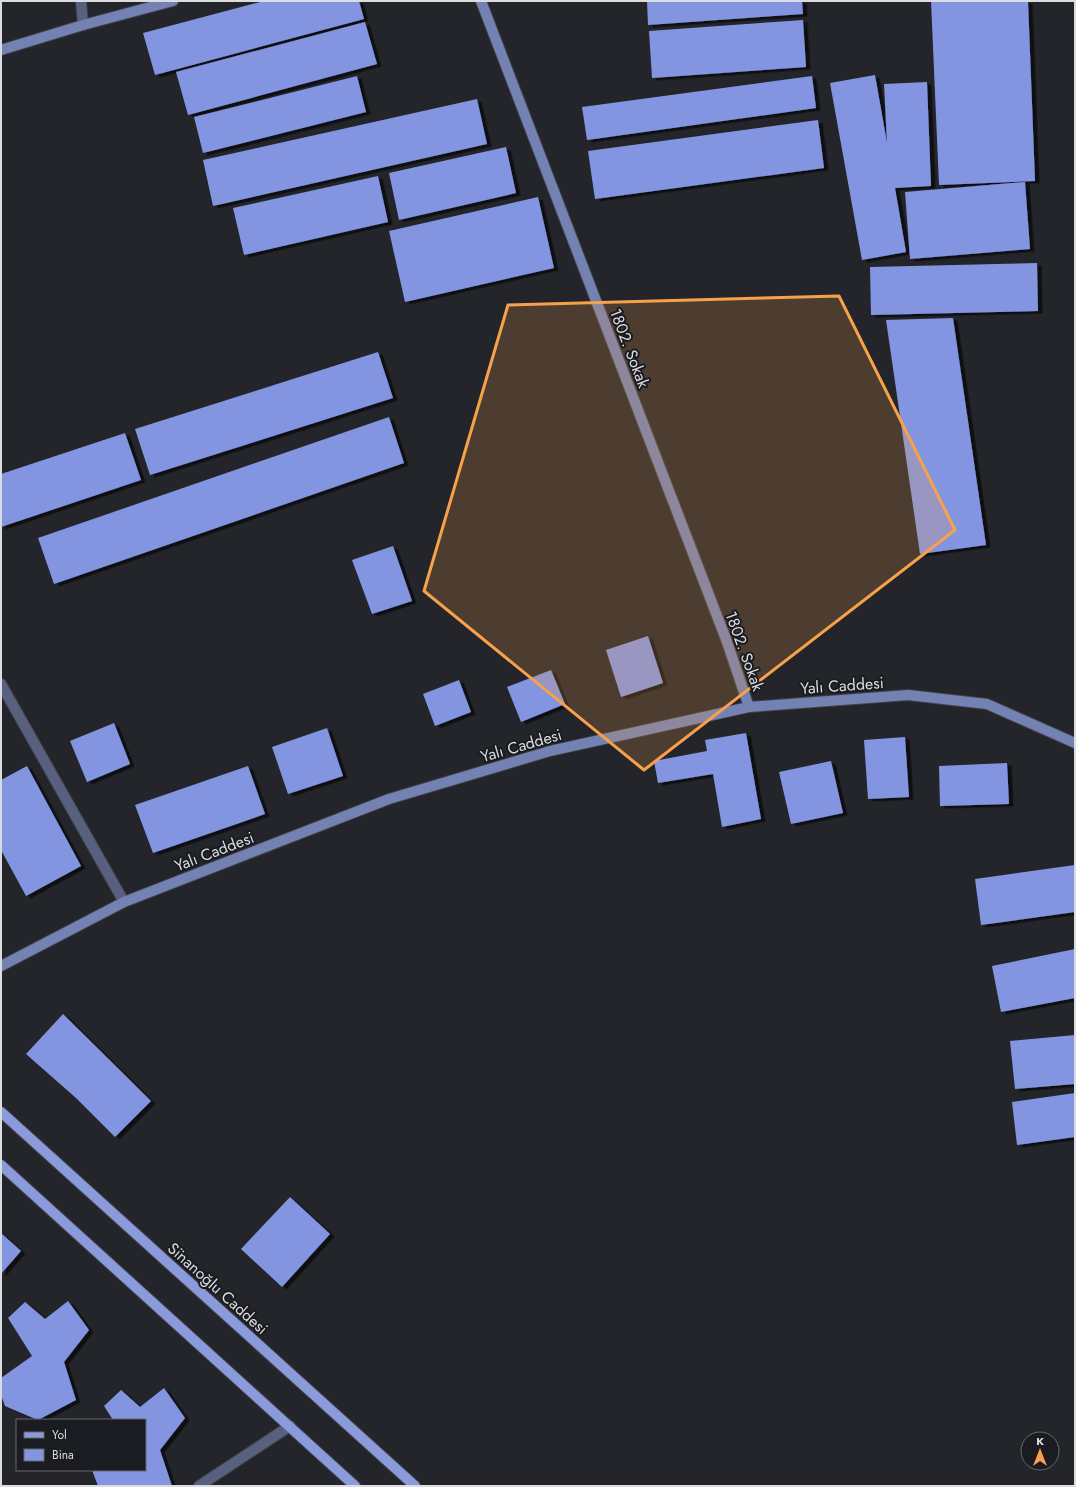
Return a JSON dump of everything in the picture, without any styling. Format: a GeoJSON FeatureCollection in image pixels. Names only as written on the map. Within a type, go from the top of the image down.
{"type":"FeatureCollection","features":[{"type":"Feature","properties":{"kind":"main road","name":"Si̇nanoğlu Caddesi"},"geometry":{"type":"LineString","coordinates":[[1,1112],[415,1486]]}},
{"type":"Feature","properties":{"kind":"main road"},"geometry":{"type":"LineString","coordinates":[[1,1165],[355,1486]]}},
{"type":"Feature","properties":{"kind":"street"},"geometry":{"type":"LineString","coordinates":[[81,1],[83,25]]}},
{"type":"Feature","properties":{"kind":"street"},"geometry":{"type":"LineString","coordinates":[[1,50],[83,25],[173,1]]}},
{"type":"Feature","properties":{"kind":"street","name":"1802. Sokak"},"geometry":{"type":"LineString","coordinates":[[481,1],[721,627],[749,706]]}},
{"type":"Feature","properties":{"kind":"street"},"geometry":{"type":"LineString","coordinates":[[1,684],[124,902]]}},
{"type":"Feature","properties":{"kind":"street","name":"Yalı Caddesi"},"geometry":{"type":"LineString","coordinates":[[1,966],[124,902],[389,800],[550,751],[749,706],[908,695],[987,704],[1075,743]]}},
{"type":"Feature","properties":{"kind":"street"},"geometry":{"type":"LineString","coordinates":[[199,1486],[290,1426]]}},
{"type":"Feature","properties":{"kind":"highlighted area"},"geometry":{"type":"Polygon","coordinates":[[[839,296],[955,530],[644,770],[424,591],[508,305],[839,296]]]}},
{"type":"Feature","properties":{"kind":"building"},"geometry":{"type":"Polygon","coordinates":[[[264,1],[359,1],[364,19],[155,75],[143,33],[264,1]]]}},
{"type":"Feature","properties":{"kind":"building"},"geometry":{"type":"Polygon","coordinates":[[[647,1],[802,1],[803,14],[648,25],[647,1]]]}},
{"type":"Feature","properties":{"kind":"building"},"geometry":{"type":"Polygon","coordinates":[[[931,1],[1028,1],[1035,181],[939,185],[931,1]]]}},
{"type":"Feature","properties":{"kind":"building"},"geometry":{"type":"Polygon","coordinates":[[[803,20],[806,67],[652,78],[649,31],[803,20]]]}},
{"type":"Feature","properties":{"kind":"building"},"geometry":{"type":"Polygon","coordinates":[[[365,22],[377,64],[188,115],[176,72],[365,22]]]}},
{"type":"Feature","properties":{"kind":"building"},"geometry":{"type":"Polygon","coordinates":[[[875,75],[887,143],[884,84],[927,82],[931,186],[895,188],[906,252],[862,260],[830,83],[875,75]]]}},
{"type":"Feature","properties":{"kind":"building"},"geometry":{"type":"Polygon","coordinates":[[[357,76],[366,112],[203,153],[194,117],[357,76]]]}},
{"type":"Feature","properties":{"kind":"building"},"geometry":{"type":"Polygon","coordinates":[[[812,76],[816,108],[587,140],[582,107],[812,76]]]}},
{"type":"Feature","properties":{"kind":"building"},"geometry":{"type":"Polygon","coordinates":[[[477,99],[487,144],[213,206],[203,160],[477,99]]]}},
{"type":"Feature","properties":{"kind":"building"},"geometry":{"type":"Polygon","coordinates":[[[818,120],[824,168],[595,199],[588,151],[818,120]]]}},
{"type":"Feature","properties":{"kind":"building"},"geometry":{"type":"Polygon","coordinates":[[[506,147],[516,193],[399,220],[389,173],[506,147]]]}},
{"type":"Feature","properties":{"kind":"building"},"geometry":{"type":"Polygon","coordinates":[[[378,176],[388,222],[244,255],[233,208],[378,176]]]}},
{"type":"Feature","properties":{"kind":"building"},"geometry":{"type":"Polygon","coordinates":[[[1025,182],[1030,249],[910,259],[905,192],[1025,182]]]}},
{"type":"Feature","properties":{"kind":"building"},"geometry":{"type":"Polygon","coordinates":[[[538,197],[554,268],[405,302],[389,231],[538,197]]]}},
{"type":"Feature","properties":{"kind":"building"},"geometry":{"type":"Polygon","coordinates":[[[1037,263],[1038,311],[871,315],[870,267],[1037,263]]]}},
{"type":"Feature","properties":{"kind":"building"},"geometry":{"type":"Polygon","coordinates":[[[953,318],[986,545],[920,554],[886,320],[953,318]]]}},
{"type":"Feature","properties":{"kind":"building"},"geometry":{"type":"Polygon","coordinates":[[[378,352],[393,398],[150,475],[135,429],[378,352]]]}},
{"type":"Feature","properties":{"kind":"building"},"geometry":{"type":"Polygon","coordinates":[[[389,417],[404,463],[54,584],[38,538],[389,417]]]}},
{"type":"Feature","properties":{"kind":"building"},"geometry":{"type":"Polygon","coordinates":[[[125,433],[141,480],[1,527],[1,474],[125,433]]]}},
{"type":"Feature","properties":{"kind":"building"},"geometry":{"type":"Polygon","coordinates":[[[393,546],[412,601],[372,614],[352,560],[393,546]]]}},
{"type":"Feature","properties":{"kind":"building"},"geometry":{"type":"Polygon","coordinates":[[[648,636],[663,683],[621,697],[606,650],[648,636]]]}},
{"type":"Feature","properties":{"kind":"building"},"geometry":{"type":"Polygon","coordinates":[[[551,670],[565,704],[521,722],[507,687],[551,670]]]}},
{"type":"Feature","properties":{"kind":"building"},"geometry":{"type":"Polygon","coordinates":[[[459,680],[471,712],[435,726],[423,694],[459,680]]]}},
{"type":"Feature","properties":{"kind":"building"},"geometry":{"type":"Polygon","coordinates":[[[114,723],[130,764],[87,782],[70,741],[114,723]]]}},
{"type":"Feature","properties":{"kind":"building"},"geometry":{"type":"Polygon","coordinates":[[[327,728],[343,776],[288,794],[272,747],[327,728]]]}},
{"type":"Feature","properties":{"kind":"building"},"geometry":{"type":"Polygon","coordinates":[[[746,733],[761,819],[722,827],[713,774],[658,783],[654,761],[707,751],[705,740],[746,733]]]}},
{"type":"Feature","properties":{"kind":"building"},"geometry":{"type":"Polygon","coordinates":[[[905,737],[909,797],[868,799],[864,740],[905,737]]]}},
{"type":"Feature","properties":{"kind":"building"},"geometry":{"type":"Polygon","coordinates":[[[831,761],[843,813],[791,824],[779,772],[831,761]]]}},
{"type":"Feature","properties":{"kind":"building"},"geometry":{"type":"Polygon","coordinates":[[[1007,763],[1009,804],[940,806],[939,766],[1007,763]]]}},
{"type":"Feature","properties":{"kind":"building"},"geometry":{"type":"Polygon","coordinates":[[[27,766],[81,866],[26,896],[1,850],[1,780],[27,766]]]}},
{"type":"Feature","properties":{"kind":"building"},"geometry":{"type":"Polygon","coordinates":[[[248,766],[265,814],[153,853],[135,805],[248,766]]]}},
{"type":"Feature","properties":{"kind":"building"},"geometry":{"type":"Polygon","coordinates":[[[1075,865],[1075,912],[981,925],[975,879],[1075,865]]]}},
{"type":"Feature","properties":{"kind":"building"},"geometry":{"type":"Polygon","coordinates":[[[1075,949],[1075,998],[1001,1012],[992,966],[1075,949]]]}},
{"type":"Feature","properties":{"kind":"building"},"geometry":{"type":"Polygon","coordinates":[[[63,1014],[151,1101],[115,1137],[76,1098],[26,1054],[63,1014]]]}},
{"type":"Feature","properties":{"kind":"building"},"geometry":{"type":"Polygon","coordinates":[[[1075,1035],[1075,1084],[1015,1089],[1010,1041],[1075,1035]]]}},
{"type":"Feature","properties":{"kind":"building"},"geometry":{"type":"Polygon","coordinates":[[[1075,1093],[1075,1137],[1017,1145],[1012,1102],[1075,1093]]]}},
{"type":"Feature","properties":{"kind":"building"},"geometry":{"type":"Polygon","coordinates":[[[290,1197],[330,1234],[282,1287],[241,1249],[290,1197]]]}},
{"type":"Feature","properties":{"kind":"building"},"geometry":{"type":"Polygon","coordinates":[[[1,1233],[21,1251],[1,1274],[1,1233]]]}},
{"type":"Feature","properties":{"kind":"building"},"geometry":{"type":"Polygon","coordinates":[[[68,1301],[89,1330],[64,1362],[76,1400],[40,1419],[36,1419],[5,1406],[1,1395],[1,1378],[32,1356],[8,1318],[25,1302],[45,1319],[68,1301]]]}},
{"type":"Feature","properties":{"kind":"building"},"geometry":{"type":"Polygon","coordinates":[[[164,1388],[185,1418],[160,1450],[172,1486],[98,1486],[92,1471],[146,1471],[146,1419],[112,1419],[104,1406],[121,1390],[140,1407],[164,1388]]]}}]}
